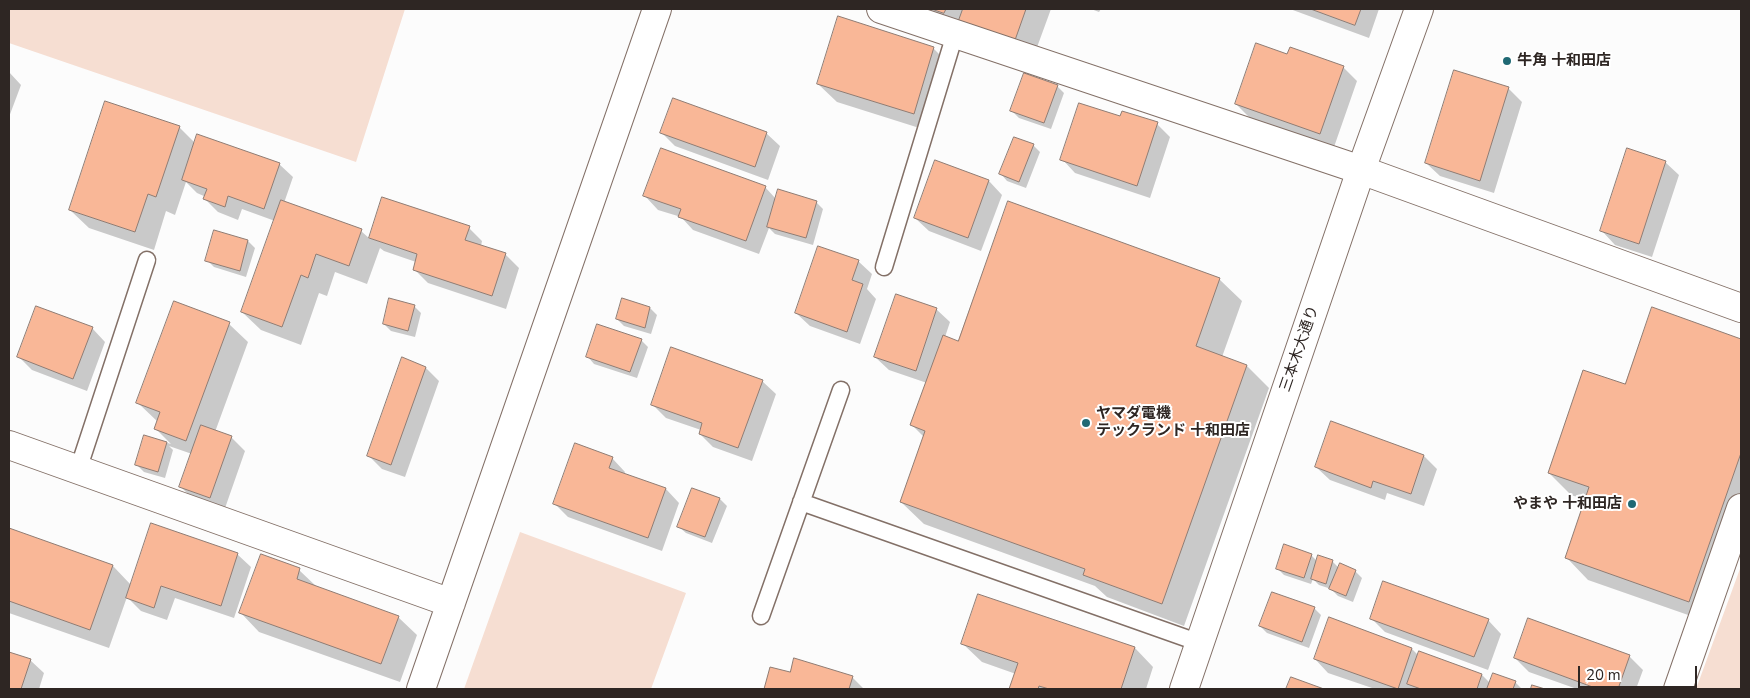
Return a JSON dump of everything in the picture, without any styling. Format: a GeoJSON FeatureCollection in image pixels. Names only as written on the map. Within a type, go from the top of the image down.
{"type":"FeatureCollection","features":[{"type":"Feature","properties":{"kind":"street"},"geometry":{"type":"LineString","coordinates":[[421,689],[658,9]]}},
{"type":"Feature","properties":{"kind":"street"},"geometry":{"type":"LineString","coordinates":[[882,9],[1361,170],[1741,308]]}},
{"type":"Feature","properties":{"kind":"street","name":"三本木大通り"},"geometry":{"type":"LineString","coordinates":[[1184,689],[1361,170],[1419,9]]}},
{"type":"Feature","properties":{"kind":"street"},"geometry":{"type":"LineString","coordinates":[[9,445],[450,603]]}},
{"type":"Feature","properties":{"kind":"street"},"geometry":{"type":"LineString","coordinates":[[1678,689],[1741,508]]}},
{"type":"Feature","properties":{"kind":"lane"},"geometry":{"type":"LineString","coordinates":[[884,268],[955,34]]}},
{"type":"Feature","properties":{"kind":"lane"},"geometry":{"type":"LineString","coordinates":[[78,470],[147,260]]}},
{"type":"Feature","properties":{"kind":"lane"},"geometry":{"type":"LineString","coordinates":[[761,616],[840,390]]}},
{"type":"Feature","properties":{"kind":"lane"},"geometry":{"type":"LineString","coordinates":[[801,502],[1200,643]]}},
{"type":"Feature","properties":{"kind":"shaded area"},"geometry":{"type":"Polygon","coordinates":[[[9,9],[405,9],[356,162],[9,43],[9,9]]]}},
{"type":"Feature","properties":{"kind":"shaded area"},"geometry":{"type":"Polygon","coordinates":[[[520,532],[686,593],[651,689],[464,689],[520,532]]]}},
{"type":"Feature","properties":{"kind":"shaded area"},"geometry":{"type":"Polygon","coordinates":[[[1741,566],[1741,689],[1696,689],[1741,566]]]}},
{"type":"Feature","properties":{"kind":"building"},"geometry":{"type":"Polygon","coordinates":[[[932,9],[946,9],[944,13],[932,9]]]}},
{"type":"Feature","properties":{"kind":"building"},"geometry":{"type":"Polygon","coordinates":[[[963,9],[1026,9],[1014,43],[958,23],[963,9]]]}},
{"type":"Feature","properties":{"kind":"building"},"geometry":{"type":"Polygon","coordinates":[[[1311,9],[1361,9],[1355,25],[1311,9]]]}},
{"type":"Feature","properties":{"kind":"building"},"geometry":{"type":"Polygon","coordinates":[[[838,16],[934,47],[914,114],[817,84],[838,16]]]}},
{"type":"Feature","properties":{"kind":"building"},"geometry":{"type":"Polygon","coordinates":[[[1256,43],[1287,54],[1290,47],[1344,66],[1320,134],[1235,104],[1256,43]]]}},
{"type":"Feature","properties":{"kind":"building"},"geometry":{"type":"Polygon","coordinates":[[[1454,70],[1509,87],[1480,181],[1425,163],[1454,70]]]}},
{"type":"Feature","properties":{"kind":"building"},"geometry":{"type":"Polygon","coordinates":[[[1024,73],[1058,85],[1044,123],[1010,111],[1024,73]]]}},
{"type":"Feature","properties":{"kind":"building"},"geometry":{"type":"Polygon","coordinates":[[[673,98],[767,132],[755,167],[660,133],[673,98]]]}},
{"type":"Feature","properties":{"kind":"building"},"geometry":{"type":"Polygon","coordinates":[[[105,101],[180,126],[156,197],[148,194],[135,232],[69,210],[105,101]]]}},
{"type":"Feature","properties":{"kind":"building"},"geometry":{"type":"Polygon","coordinates":[[[1079,103],[1120,116],[1122,111],[1158,122],[1137,186],[1060,160],[1079,103]]]}},
{"type":"Feature","properties":{"kind":"building"},"geometry":{"type":"Polygon","coordinates":[[[197,134],[280,163],[264,209],[228,196],[225,207],[203,199],[207,189],[182,180],[197,134]]]}},
{"type":"Feature","properties":{"kind":"building"},"geometry":{"type":"Polygon","coordinates":[[[1014,137],[1034,144],[1019,182],[999,174],[1014,137]]]}},
{"type":"Feature","properties":{"kind":"building"},"geometry":{"type":"Polygon","coordinates":[[[661,148],[766,186],[746,241],[678,217],[681,209],[643,196],[661,148]]]}},
{"type":"Feature","properties":{"kind":"building"},"geometry":{"type":"Polygon","coordinates":[[[1627,148],[1666,161],[1639,244],[1600,231],[1627,148]]]}},
{"type":"Feature","properties":{"kind":"building"},"geometry":{"type":"Polygon","coordinates":[[[935,160],[989,180],[968,238],[914,218],[935,160]]]}},
{"type":"Feature","properties":{"kind":"building"},"geometry":{"type":"Polygon","coordinates":[[[778,189],[817,201],[806,238],[767,227],[778,189]]]}},
{"type":"Feature","properties":{"kind":"building"},"geometry":{"type":"Polygon","coordinates":[[[382,197],[470,226],[465,240],[506,253],[492,296],[413,270],[417,254],[369,238],[382,197]]]}},
{"type":"Feature","properties":{"kind":"building"},"geometry":{"type":"Polygon","coordinates":[[[281,200],[362,229],[349,266],[316,254],[308,278],[301,275],[282,327],[241,312],[281,200]]]}},
{"type":"Feature","properties":{"kind":"building"},"geometry":{"type":"Polygon","coordinates":[[[1008,201],[1220,278],[1196,346],[1247,365],[1162,604],[1083,575],[1085,569],[900,502],[925,431],[910,425],[943,335],[958,341],[1008,201]]]}},
{"type":"Feature","properties":{"kind":"building"},"geometry":{"type":"Polygon","coordinates":[[[214,230],[248,240],[240,271],[205,261],[214,230]]]}},
{"type":"Feature","properties":{"kind":"building"},"geometry":{"type":"Polygon","coordinates":[[[818,246],[859,260],[852,280],[863,284],[847,332],[795,313],[818,246]]]}},
{"type":"Feature","properties":{"kind":"building"},"geometry":{"type":"Polygon","coordinates":[[[896,294],[937,308],[916,371],[874,357],[896,294]]]}},
{"type":"Feature","properties":{"kind":"building"},"geometry":{"type":"Polygon","coordinates":[[[389,298],[415,305],[408,331],[383,324],[389,298]]]}},
{"type":"Feature","properties":{"kind":"building"},"geometry":{"type":"Polygon","coordinates":[[[622,298],[650,307],[645,328],[616,319],[622,298]]]}},
{"type":"Feature","properties":{"kind":"building"},"geometry":{"type":"Polygon","coordinates":[[[174,301],[230,322],[186,441],[154,429],[160,412],[136,403],[174,301]]]}},
{"type":"Feature","properties":{"kind":"building"},"geometry":{"type":"Polygon","coordinates":[[[36,306],[93,327],[73,379],[17,357],[36,306]]]}},
{"type":"Feature","properties":{"kind":"building"},"geometry":{"type":"Polygon","coordinates":[[[1652,307],[1741,339],[1741,453],[1689,602],[1565,558],[1589,487],[1548,473],[1583,370],[1625,384],[1652,307]]]}},
{"type":"Feature","properties":{"kind":"building"},"geometry":{"type":"Polygon","coordinates":[[[597,324],[642,339],[630,372],[586,357],[597,324]]]}},
{"type":"Feature","properties":{"kind":"building"},"geometry":{"type":"Polygon","coordinates":[[[671,347],[763,380],[738,448],[699,434],[702,423],[651,405],[671,347]]]}},
{"type":"Feature","properties":{"kind":"building"},"geometry":{"type":"Polygon","coordinates":[[[402,357],[426,367],[391,465],[367,456],[402,357]]]}},
{"type":"Feature","properties":{"kind":"building"},"geometry":{"type":"Polygon","coordinates":[[[1331,421],[1424,455],[1411,494],[1373,481],[1371,488],[1315,467],[1331,421]]]}},
{"type":"Feature","properties":{"kind":"building"},"geometry":{"type":"Polygon","coordinates":[[[201,425],[232,436],[210,498],[179,487],[201,425]]]}},
{"type":"Feature","properties":{"kind":"building"},"geometry":{"type":"Polygon","coordinates":[[[144,435],[167,442],[158,472],[135,465],[144,435]]]}},
{"type":"Feature","properties":{"kind":"building"},"geometry":{"type":"Polygon","coordinates":[[[575,443],[613,457],[609,468],[666,488],[648,538],[553,504],[575,443]]]}},
{"type":"Feature","properties":{"kind":"building"},"geometry":{"type":"Polygon","coordinates":[[[692,488],[720,498],[705,537],[677,527],[692,488]]]}},
{"type":"Feature","properties":{"kind":"building"},"geometry":{"type":"Polygon","coordinates":[[[151,523],[238,553],[221,606],[161,586],[154,608],[126,598],[151,523]]]}},
{"type":"Feature","properties":{"kind":"building"},"geometry":{"type":"Polygon","coordinates":[[[9,528],[113,565],[90,630],[9,601],[9,528]]]}},
{"type":"Feature","properties":{"kind":"building"},"geometry":{"type":"Polygon","coordinates":[[[1284,544],[1312,554],[1304,578],[1276,569],[1284,544]]]}},
{"type":"Feature","properties":{"kind":"building"},"geometry":{"type":"Polygon","coordinates":[[[261,554],[300,568],[297,579],[399,616],[381,664],[239,613],[261,554]]]}},
{"type":"Feature","properties":{"kind":"building"},"geometry":{"type":"Polygon","coordinates":[[[1318,555],[1333,560],[1326,584],[1311,579],[1318,555]]]}},
{"type":"Feature","properties":{"kind":"building"},"geometry":{"type":"Polygon","coordinates":[[[1340,563],[1356,570],[1346,596],[1329,589],[1340,563]]]}},
{"type":"Feature","properties":{"kind":"building"},"geometry":{"type":"Polygon","coordinates":[[[1383,581],[1489,619],[1474,657],[1370,619],[1383,581]]]}},
{"type":"Feature","properties":{"kind":"building"},"geometry":{"type":"Polygon","coordinates":[[[1272,592],[1315,607],[1302,642],[1259,626],[1272,592]]]}},
{"type":"Feature","properties":{"kind":"building"},"geometry":{"type":"Polygon","coordinates":[[[978,594],[1135,647],[1121,689],[1049,689],[1039,686],[1038,689],[1009,689],[1018,663],[961,644],[978,594]]]}},
{"type":"Feature","properties":{"kind":"building"},"geometry":{"type":"Polygon","coordinates":[[[1329,617],[1412,648],[1398,689],[1314,659],[1329,617]]]}},
{"type":"Feature","properties":{"kind":"building"},"geometry":{"type":"Polygon","coordinates":[[[1528,618],[1630,655],[1618,689],[1598,689],[1514,658],[1528,618]]]}},
{"type":"Feature","properties":{"kind":"building"},"geometry":{"type":"Polygon","coordinates":[[[1419,651],[1482,674],[1477,689],[1421,689],[1407,684],[1419,651]]]}},
{"type":"Feature","properties":{"kind":"building"},"geometry":{"type":"Polygon","coordinates":[[[9,652],[31,659],[21,689],[9,689],[9,652]]]}},
{"type":"Feature","properties":{"kind":"building"},"geometry":{"type":"Polygon","coordinates":[[[794,658],[853,676],[849,689],[764,689],[770,667],[790,672],[794,658]]]}},
{"type":"Feature","properties":{"kind":"building"},"geometry":{"type":"Polygon","coordinates":[[[1493,673],[1516,681],[1513,689],[1487,689],[1493,673]]]}},
{"type":"Feature","properties":{"kind":"building"},"geometry":{"type":"Polygon","coordinates":[[[1291,677],[1324,689],[1286,689],[1291,677]]]}},
{"type":"Feature","properties":{"kind":"building"},"geometry":{"type":"Polygon","coordinates":[[[1532,685],[1545,689],[1531,689],[1532,685]]]}},
{"type":"Feature","properties":{"kind":"place","name":"牛角 十和田店"},"geometry":{"type":"Point","coordinates":[1507,61]}},
{"type":"Feature","properties":{"kind":"place","name":"ヤマダ電機 テックランド 十和田店"},"geometry":{"type":"Point","coordinates":[1086,423]}},
{"type":"Feature","properties":{"kind":"place","name":"やまや 十和田店"},"geometry":{"type":"Point","coordinates":[1632,504]}}]}
